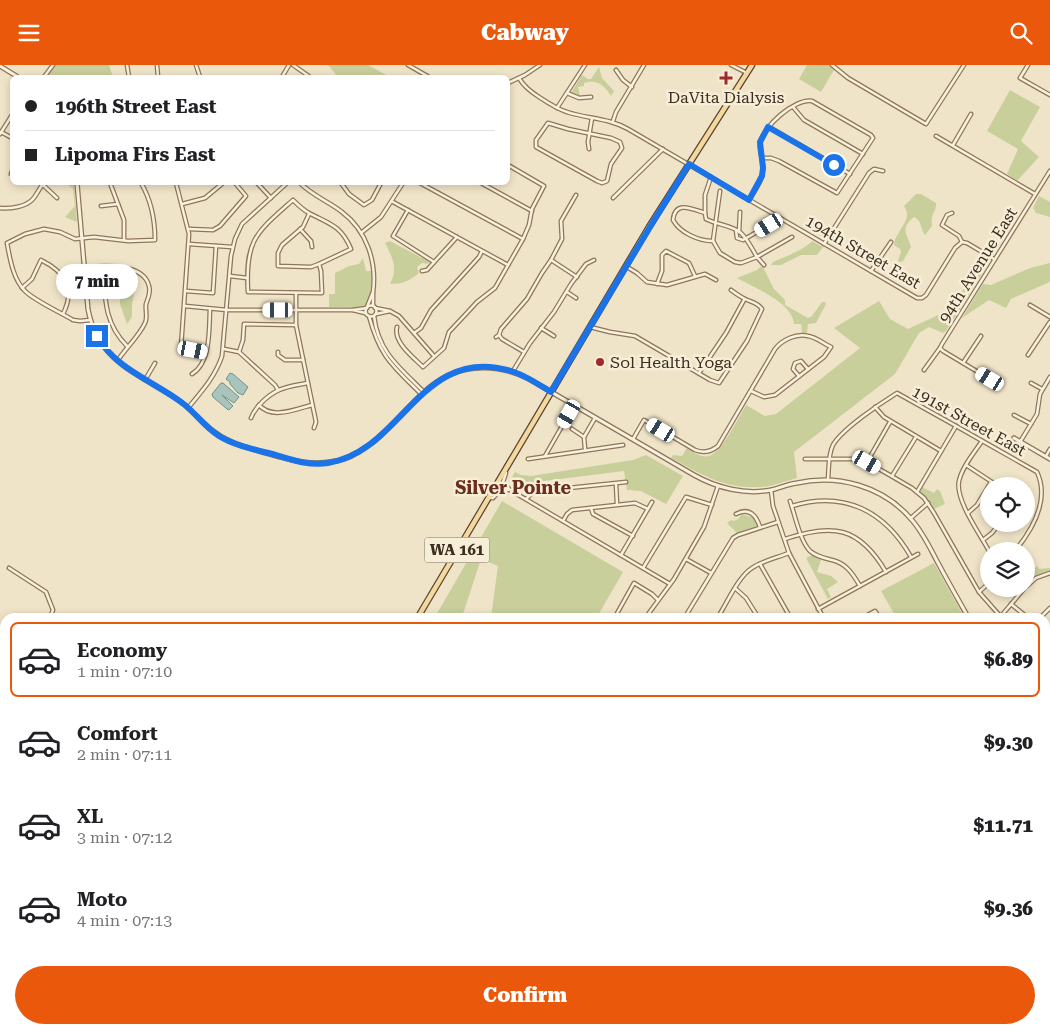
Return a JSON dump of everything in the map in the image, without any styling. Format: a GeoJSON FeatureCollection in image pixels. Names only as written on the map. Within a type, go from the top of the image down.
{"type":"FeatureCollection","features":[{"type":"Feature","properties":{"kind":"main road","name":"WA 161"},"geometry":{"type":"LineString","coordinates":[[420,613],[589,327],[752,65]]}},
{"type":"Feature","properties":{"kind":"street"},"geometry":{"type":"LineString","coordinates":[[293,65],[307,75]]}},
{"type":"Feature","properties":{"kind":"street"},"geometry":{"type":"LineString","coordinates":[[408,65],[426,75]]}},
{"type":"Feature","properties":{"kind":"street"},"geometry":{"type":"LineString","coordinates":[[510,82],[540,65]]}},
{"type":"Feature","properties":{"kind":"street"},"geometry":{"type":"LineString","coordinates":[[558,108],[585,65]]}},
{"type":"Feature","properties":{"kind":"street"},"geometry":{"type":"LineString","coordinates":[[520,78],[525,87],[532,93],[558,108],[574,114],[613,121],[616,112],[644,65]]}},
{"type":"Feature","properties":{"kind":"street"},"geometry":{"type":"LineString","coordinates":[[731,65],[746,73]]}},
{"type":"Feature","properties":{"kind":"street"},"geometry":{"type":"LineString","coordinates":[[832,65],[848,78],[926,124],[964,65]]}},
{"type":"Feature","properties":{"kind":"street"},"geometry":{"type":"LineString","coordinates":[[1028,65],[1020,78],[1050,95]]}},
{"type":"Feature","properties":{"kind":"street"},"geometry":{"type":"LineString","coordinates":[[0,66],[15,75]]}},
{"type":"Feature","properties":{"kind":"street"},"geometry":{"type":"LineString","coordinates":[[616,70],[622,80],[632,87]]}},
{"type":"Feature","properties":{"kind":"street"},"geometry":{"type":"LineString","coordinates":[[567,93],[579,98],[592,97]]}},
{"type":"Feature","properties":{"kind":"street"},"geometry":{"type":"LineString","coordinates":[[749,200],[762,176],[760,142],[768,127],[776,118],[793,107],[807,100],[820,105],[872,136],[872,140],[836,193],[778,161],[771,158],[762,158]]}},
{"type":"Feature","properties":{"kind":"street"},"geometry":{"type":"LineString","coordinates":[[793,107],[804,120],[863,154]]}},
{"type":"Feature","properties":{"kind":"street"},"geometry":{"type":"LineString","coordinates":[[952,145],[971,114]]}},
{"type":"Feature","properties":{"kind":"street"},"geometry":{"type":"LineString","coordinates":[[1,133],[10,118]]}},
{"type":"Feature","properties":{"kind":"street"},"geometry":{"type":"LineString","coordinates":[[590,149],[588,142],[592,118]]}},
{"type":"Feature","properties":{"kind":"street","name":"194th Street East"},"geometry":{"type":"LineString","coordinates":[[613,121],[913,296],[922,298],[928,292],[956,248],[962,242]]}},
{"type":"Feature","properties":{"kind":"street"},"geometry":{"type":"LineString","coordinates":[[548,123],[589,133],[611,138],[618,141],[622,147],[612,164],[607,181],[604,183],[591,178],[536,146],[536,140],[548,123]]}},
{"type":"Feature","properties":{"kind":"street"},"geometry":{"type":"LineString","coordinates":[[768,127],[850,174]]}},
{"type":"Feature","properties":{"kind":"street"},"geometry":{"type":"LineString","coordinates":[[936,135],[1035,194]]}},
{"type":"Feature","properties":{"kind":"street"},"geometry":{"type":"LineString","coordinates":[[613,198],[663,149]]}},
{"type":"Feature","properties":{"kind":"street"},"geometry":{"type":"LineString","coordinates":[[397,327],[395,332],[400,342],[423,367],[444,348],[449,332],[477,302],[495,288],[523,239],[532,211],[544,186],[510,166]]}},
{"type":"Feature","properties":{"kind":"street"},"geometry":{"type":"LineString","coordinates":[[824,244],[869,173],[874,169],[882,171]]}},
{"type":"Feature","properties":{"kind":"street","name":"94th Avenue East"},"geometry":{"type":"LineString","coordinates":[[924,370],[940,348],[1050,171]]}},
{"type":"Feature","properties":{"kind":"street"},"geometry":{"type":"LineString","coordinates":[[711,177],[705,195],[706,219],[737,231],[746,239],[764,265]]}},
{"type":"Feature","properties":{"kind":"street"},"geometry":{"type":"LineString","coordinates":[[0,208],[13,208],[27,203],[33,199],[42,185]]}},
{"type":"Feature","properties":{"kind":"street"},"geometry":{"type":"LineString","coordinates":[[45,185],[57,198]]}},
{"type":"Feature","properties":{"kind":"street"},"geometry":{"type":"LineString","coordinates":[[77,185],[90,320],[100,343],[117,361],[188,408],[210,430],[232,443],[294,461],[327,463],[345,459],[364,449],[385,432],[422,393],[442,378],[462,370],[492,367],[513,371],[703,480],[718,486],[743,491],[771,490],[802,482],[828,479],[867,487],[894,503],[911,518],[966,613]]}},
{"type":"Feature","properties":{"kind":"street"},"geometry":{"type":"LineString","coordinates":[[111,185],[124,221],[124,240]]}},
{"type":"Feature","properties":{"kind":"street"},"geometry":{"type":"LineString","coordinates":[[90,320],[80,321],[63,314],[28,293],[16,277],[7,243],[25,234],[44,229],[60,232],[75,239],[94,237],[124,240],[155,240],[155,223],[143,185]]}},
{"type":"Feature","properties":{"kind":"street"},"geometry":{"type":"LineString","coordinates":[[177,185],[189,229],[181,347],[206,352]]}},
{"type":"Feature","properties":{"kind":"street"},"geometry":{"type":"LineString","coordinates":[[182,204],[205,198],[221,185]]}},
{"type":"Feature","properties":{"kind":"street"},"geometry":{"type":"LineString","coordinates":[[189,229],[213,230],[220,226],[246,196],[237,185]]}},
{"type":"Feature","properties":{"kind":"street"},"geometry":{"type":"LineString","coordinates":[[259,185],[271,198]]}},
{"type":"Feature","properties":{"kind":"street"},"geometry":{"type":"LineString","coordinates":[[188,408],[214,377],[224,349],[232,247],[237,232],[242,224],[285,185]]}},
{"type":"Feature","properties":{"kind":"street"},"geometry":{"type":"LineString","coordinates":[[302,185],[318,198],[342,211],[361,233],[368,245],[374,265],[373,292],[377,335],[386,352],[422,393]]}},
{"type":"Feature","properties":{"kind":"street"},"geometry":{"type":"LineString","coordinates":[[342,185],[349,194],[364,205],[372,200],[380,185]]}},
{"type":"Feature","properties":{"kind":"street"},"geometry":{"type":"LineString","coordinates":[[361,233],[376,222],[393,201],[402,185]]}},
{"type":"Feature","properties":{"kind":"street"},"geometry":{"type":"LineString","coordinates":[[424,185],[523,239]]}},
{"type":"Feature","properties":{"kind":"street"},"geometry":{"type":"LineString","coordinates":[[484,185],[532,211]]}},
{"type":"Feature","properties":{"kind":"street"},"geometry":{"type":"LineString","coordinates":[[720,191],[714,241],[715,247],[720,253],[735,262],[741,263],[757,257],[792,237]]}},
{"type":"Feature","properties":{"kind":"street"},"geometry":{"type":"LineString","coordinates":[[524,352],[498,336],[501,329],[527,299],[551,260],[562,237],[561,221],[576,195]]}},
{"type":"Feature","properties":{"kind":"street"},"geometry":{"type":"LineString","coordinates":[[309,214],[306,223],[282,245],[278,253],[278,266],[311,267],[350,249],[343,234],[333,225],[309,214],[294,200],[264,226],[252,243],[247,277],[248,292],[322,293],[319,264]]}},
{"type":"Feature","properties":{"kind":"street"},"geometry":{"type":"LineString","coordinates":[[393,201],[508,265]]}},
{"type":"Feature","properties":{"kind":"street"},"geometry":{"type":"LineString","coordinates":[[101,206],[118,204]]}},
{"type":"Feature","properties":{"kind":"street"},"geometry":{"type":"LineString","coordinates":[[705,213],[683,207],[674,213],[674,223],[694,237],[704,241],[714,241]]}},
{"type":"Feature","properties":{"kind":"street"},"geometry":{"type":"LineString","coordinates":[[408,210],[393,236],[434,262]]}},
{"type":"Feature","properties":{"kind":"street"},"geometry":{"type":"LineString","coordinates":[[740,212],[736,236],[738,239],[746,239],[769,225]]}},
{"type":"Feature","properties":{"kind":"street"},"geometry":{"type":"LineString","coordinates":[[952,213],[947,215],[942,225],[959,235],[962,242],[994,259]]}},
{"type":"Feature","properties":{"kind":"street"},"geometry":{"type":"LineString","coordinates":[[300,229],[311,241],[312,247]]}},
{"type":"Feature","properties":{"kind":"street"},"geometry":{"type":"LineString","coordinates":[[422,271],[427,270],[457,237]]}},
{"type":"Feature","properties":{"kind":"street"},"geometry":{"type":"LineString","coordinates":[[871,271],[891,242]]}},
{"type":"Feature","properties":{"kind":"street"},"geometry":{"type":"LineString","coordinates":[[189,244],[232,247]]}},
{"type":"Feature","properties":{"kind":"street"},"geometry":{"type":"LineString","coordinates":[[186,291],[213,293],[216,246]]}},
{"type":"Feature","properties":{"kind":"street"},"geometry":{"type":"LineString","coordinates":[[414,333],[420,328],[430,310],[479,257],[482,251]]}},
{"type":"Feature","properties":{"kind":"street"},"geometry":{"type":"LineString","coordinates":[[657,284],[662,271],[662,255],[666,251],[689,263],[695,276]]}},
{"type":"Feature","properties":{"kind":"street"},"geometry":{"type":"LineString","coordinates":[[22,287],[32,279],[41,260],[61,273],[66,281],[69,294],[63,314]]}},
{"type":"Feature","properties":{"kind":"street"},"geometry":{"type":"LineString","coordinates":[[551,260],[577,277]]}},
{"type":"Feature","properties":{"kind":"street"},"geometry":{"type":"LineString","coordinates":[[513,371],[566,292],[590,261],[594,260]]}},
{"type":"Feature","properties":{"kind":"street"},"geometry":{"type":"LineString","coordinates":[[84,267],[110,265],[131,269],[145,277],[149,285],[150,291],[146,306],[145,323],[117,361]]}},
{"type":"Feature","properties":{"kind":"street"},"geometry":{"type":"LineString","coordinates":[[103,266],[105,299],[111,323],[115,332],[127,346]]}},
{"type":"Feature","properties":{"kind":"street"},"geometry":{"type":"LineString","coordinates":[[626,266],[638,273],[645,281],[657,284],[670,285],[705,274],[716,280]]}},
{"type":"Feature","properties":{"kind":"street"},"geometry":{"type":"LineString","coordinates":[[230,277],[247,277]]}},
{"type":"Feature","properties":{"kind":"street"},"geometry":{"type":"LineString","coordinates":[[589,327],[634,336],[714,382],[719,383],[747,341],[758,319],[761,308],[731,290]]}},
{"type":"Feature","properties":{"kind":"street"},"geometry":{"type":"LineString","coordinates":[[373,292],[367,307],[368,315],[383,354],[422,393]]}},
{"type":"Feature","properties":{"kind":"street"},"geometry":{"type":"LineString","coordinates":[[566,292],[576,298]]}},
{"type":"Feature","properties":{"kind":"street"},"geometry":{"type":"LineString","coordinates":[[296,293],[296,325],[316,422],[314,428]]}},
{"type":"Feature","properties":{"kind":"street"},"geometry":{"type":"LineString","coordinates":[[699,373],[726,333],[744,299]]}},
{"type":"Feature","properties":{"kind":"street"},"geometry":{"type":"LineString","coordinates":[[1030,305],[1050,317]]}},
{"type":"Feature","properties":{"kind":"street"},"geometry":{"type":"LineString","coordinates":[[184,306],[227,310],[353,311],[368,315],[390,311]]}},
{"type":"Feature","properties":{"kind":"street"},"geometry":{"type":"LineString","coordinates":[[353,311],[374,307],[390,311],[399,316],[435,356]]}},
{"type":"Feature","properties":{"kind":"street"},"geometry":{"type":"LineString","coordinates":[[192,375],[197,371],[206,352],[210,309]]}},
{"type":"Feature","properties":{"kind":"street"},"geometry":{"type":"LineString","coordinates":[[1028,355],[1050,322]]}},
{"type":"Feature","properties":{"kind":"street"},"geometry":{"type":"LineString","coordinates":[[239,352],[244,340],[244,325],[296,325]]}},
{"type":"Feature","properties":{"kind":"street"},"geometry":{"type":"LineString","coordinates":[[541,328],[554,336]]}},
{"type":"Feature","properties":{"kind":"street"},"geometry":{"type":"LineString","coordinates":[[632,440],[644,420],[695,450],[711,450],[718,446],[779,343],[802,336],[812,337],[831,347],[826,355],[799,377],[771,396],[764,397],[751,391]]}},
{"type":"Feature","properties":{"kind":"street"},"geometry":{"type":"LineString","coordinates":[[963,363],[981,336]]}},
{"type":"Feature","properties":{"kind":"street"},"geometry":{"type":"LineString","coordinates":[[940,348],[993,381]]}},
{"type":"Feature","properties":{"kind":"street"},"geometry":{"type":"LineString","coordinates":[[224,349],[239,352],[278,390]]}},
{"type":"Feature","properties":{"kind":"street"},"geometry":{"type":"LineString","coordinates":[[278,352],[278,355],[285,360],[303,360]]}},
{"type":"Feature","properties":{"kind":"street"},"geometry":{"type":"LineString","coordinates":[[799,377],[793,369],[795,363],[801,361],[808,369]]}},
{"type":"Feature","properties":{"kind":"street"},"geometry":{"type":"LineString","coordinates":[[145,380],[155,363]]}},
{"type":"Feature","properties":{"kind":"street"},"geometry":{"type":"LineString","coordinates":[[1020,441],[1038,410],[1042,389],[1050,377]]}},
{"type":"Feature","properties":{"kind":"street"},"geometry":{"type":"LineString","coordinates":[[251,418],[259,405],[278,390],[307,383]]}},
{"type":"Feature","properties":{"kind":"street"},"geometry":{"type":"LineString","coordinates":[[1031,383],[1042,389]]}},
{"type":"Feature","properties":{"kind":"street","name":"191st Street East"},"geometry":{"type":"LineString","coordinates":[[875,407],[896,393],[956,425],[1036,472],[1046,483]]}},
{"type":"Feature","properties":{"kind":"street"},"geometry":{"type":"LineString","coordinates":[[259,405],[267,412],[274,413],[312,405]]}},
{"type":"Feature","properties":{"kind":"street"},"geometry":{"type":"LineString","coordinates":[[828,479],[831,450],[836,441],[875,407],[884,417],[941,451]]}},
{"type":"Feature","properties":{"kind":"street"},"geometry":{"type":"LineString","coordinates":[[545,456],[569,414]]}},
{"type":"Feature","properties":{"kind":"street"},"geometry":{"type":"LineString","coordinates":[[1014,415],[1031,424]]}},
{"type":"Feature","properties":{"kind":"street"},"geometry":{"type":"LineString","coordinates":[[585,449],[584,437],[595,418]]}},
{"type":"Feature","properties":{"kind":"street"},"geometry":{"type":"LineString","coordinates":[[867,462],[891,421]]}},
{"type":"Feature","properties":{"kind":"street"},"geometry":{"type":"LineString","coordinates":[[917,492],[956,425]]}},
{"type":"Feature","properties":{"kind":"street"},"geometry":{"type":"LineString","coordinates":[[572,429],[584,437]]}},
{"type":"Feature","properties":{"kind":"street"},"geometry":{"type":"LineString","coordinates":[[892,476],[916,436]]}},
{"type":"Feature","properties":{"kind":"street"},"geometry":{"type":"LineString","coordinates":[[1014,438],[1050,459]]}},
{"type":"Feature","properties":{"kind":"street"},"geometry":{"type":"LineString","coordinates":[[982,441],[966,465],[959,482],[960,497],[983,540],[993,532]]}},
{"type":"Feature","properties":{"kind":"street"},"geometry":{"type":"LineString","coordinates":[[528,459],[585,449],[623,445]]}},
{"type":"Feature","properties":{"kind":"street"},"geometry":{"type":"LineString","coordinates":[[1046,456],[1050,449]]}},
{"type":"Feature","properties":{"kind":"street"},"geometry":{"type":"LineString","coordinates":[[805,459],[854,457],[867,462],[917,492],[928,503],[979,592],[997,613]]}},
{"type":"Feature","properties":{"kind":"street"},"geometry":{"type":"LineString","coordinates":[[966,465],[984,477]]}},
{"type":"Feature","properties":{"kind":"street"},"geometry":{"type":"LineString","coordinates":[[504,471],[506,473],[503,482],[510,490],[670,584]]}},
{"type":"Feature","properties":{"kind":"street"},"geometry":{"type":"LineString","coordinates":[[526,499],[532,493],[540,491],[626,482]]}},
{"type":"Feature","properties":{"kind":"street"},"geometry":{"type":"LineString","coordinates":[[616,484],[617,504]]}},
{"type":"Feature","properties":{"kind":"street"},"geometry":{"type":"LineString","coordinates":[[649,613],[670,584],[704,527],[718,486]]}},
{"type":"Feature","properties":{"kind":"street"},"geometry":{"type":"LineString","coordinates":[[488,498],[493,498],[500,490],[510,490]]}},
{"type":"Feature","properties":{"kind":"street"},"geometry":{"type":"LineString","coordinates":[[771,490],[778,522],[789,553],[820,613]]}},
{"type":"Feature","properties":{"kind":"street"},"geometry":{"type":"LineString","coordinates":[[644,568],[686,497],[712,505]]}},
{"type":"Feature","properties":{"kind":"street"},"geometry":{"type":"LineString","coordinates":[[792,506],[806,502],[831,500],[862,508],[890,527],[903,542],[911,557]]}},
{"type":"Feature","properties":{"kind":"street"},"geometry":{"type":"LineString","coordinates":[[968,513],[980,500]]}},
{"type":"Feature","properties":{"kind":"street"},"geometry":{"type":"LineString","coordinates":[[790,501],[806,547],[822,559],[844,565],[852,572],[860,586]]}},
{"type":"Feature","properties":{"kind":"street"},"geometry":{"type":"LineString","coordinates":[[621,555],[652,502]]}},
{"type":"Feature","properties":{"kind":"street"},"geometry":{"type":"LineString","coordinates":[[911,518],[928,503]]}},
{"type":"Feature","properties":{"kind":"street"},"geometry":{"type":"LineString","coordinates":[[563,521],[572,510],[617,504],[638,504],[648,509]]}},
{"type":"Feature","properties":{"kind":"street"},"geometry":{"type":"LineString","coordinates":[[590,508],[593,514],[632,536]]}},
{"type":"Feature","properties":{"kind":"street"},"geometry":{"type":"LineString","coordinates":[[736,514],[742,511],[751,513],[757,517],[760,527]]}},
{"type":"Feature","properties":{"kind":"street"},"geometry":{"type":"LineString","coordinates":[[1022,542],[1039,521]]}},
{"type":"Feature","properties":{"kind":"street"},"geometry":{"type":"LineString","coordinates":[[687,613],[734,538],[778,522]]}},
{"type":"Feature","properties":{"kind":"street"},"geometry":{"type":"LineString","coordinates":[[785,539],[824,530],[852,535],[872,550],[886,572]]}},
{"type":"Feature","properties":{"kind":"street"},"geometry":{"type":"LineString","coordinates":[[721,613],[748,571],[760,564],[789,553]]}},
{"type":"Feature","properties":{"kind":"street"},"geometry":{"type":"LineString","coordinates":[[818,609],[918,554]]}},
{"type":"Feature","properties":{"kind":"street"},"geometry":{"type":"LineString","coordinates":[[686,559],[711,573]]}},
{"type":"Feature","properties":{"kind":"street"},"geometry":{"type":"LineString","coordinates":[[760,564],[788,613]]}},
{"type":"Feature","properties":{"kind":"street"},"geometry":{"type":"LineString","coordinates":[[9,568],[46,591],[53,610],[52,613]]}},
{"type":"Feature","properties":{"kind":"street"},"geometry":{"type":"LineString","coordinates":[[1035,579],[1050,573]]}},
{"type":"Feature","properties":{"kind":"street"},"geometry":{"type":"LineString","coordinates":[[616,613],[634,583],[658,600]]}},
{"type":"Feature","properties":{"kind":"street"},"geometry":{"type":"LineString","coordinates":[[736,589],[746,598],[755,613]]}},
{"type":"Feature","properties":{"kind":"street"},"geometry":{"type":"LineString","coordinates":[[1003,613],[1017,597]]}},
{"type":"Feature","properties":{"kind":"street"},"geometry":{"type":"LineString","coordinates":[[1011,604],[1022,613]]}},
{"type":"Feature","properties":{"kind":"green space"},"geometry":{"type":"Polygon","coordinates":[[[55,65],[109,65],[112,75],[48,75],[55,65]]]}},
{"type":"Feature","properties":{"kind":"green space"},"geometry":{"type":"Polygon","coordinates":[[[328,65],[368,65],[386,75],[336,75],[328,65]]]}},
{"type":"Feature","properties":{"kind":"green space"},"geometry":{"type":"Polygon","coordinates":[[[807,65],[829,65],[834,70],[821,92],[799,79],[807,65]]]}},
{"type":"Feature","properties":{"kind":"green space"},"geometry":{"type":"Polygon","coordinates":[[[599,67],[602,78],[614,91],[611,96],[603,86],[596,82],[584,83],[584,86],[578,87],[580,96],[571,93],[582,75],[591,79],[599,67]]]}},
{"type":"Feature","properties":{"kind":"green space"},"geometry":{"type":"Polygon","coordinates":[[[1010,90],[1040,107],[1021,141],[1039,157],[1017,181],[1007,174],[1018,149],[987,131],[1010,90]]]}},
{"type":"Feature","properties":{"kind":"green space"},"geometry":{"type":"Polygon","coordinates":[[[68,185],[74,185],[77,222],[65,217],[75,206],[73,189],[68,185]]]}},
{"type":"Feature","properties":{"kind":"green space"},"geometry":{"type":"Polygon","coordinates":[[[916,194],[921,194],[936,203],[932,226],[925,235],[917,218],[914,217],[909,221],[906,232],[911,247],[903,261],[899,262],[901,252],[894,245],[896,237],[907,218],[904,206],[916,194]]]}},
{"type":"Feature","properties":{"kind":"green space"},"geometry":{"type":"Polygon","coordinates":[[[1039,196],[1050,202],[1050,217],[1036,213],[1033,208],[1039,196]]]}},
{"type":"Feature","properties":{"kind":"green space"},"geometry":{"type":"Polygon","coordinates":[[[390,241],[422,258],[423,256],[431,260],[427,264],[422,263],[417,267],[419,273],[409,280],[390,284],[394,268],[385,243],[390,241]]]}},
{"type":"Feature","properties":{"kind":"green space"},"geometry":{"type":"Polygon","coordinates":[[[812,241],[823,247],[817,255],[801,255],[781,265],[771,265],[773,262],[800,250],[812,241]]]}},
{"type":"Feature","properties":{"kind":"green space"},"geometry":{"type":"Polygon","coordinates":[[[363,258],[366,271],[372,271],[371,289],[365,307],[329,307],[329,294],[335,294],[335,273],[349,266],[359,264],[363,258]]]}},
{"type":"Feature","properties":{"kind":"green space"},"geometry":{"type":"Polygon","coordinates":[[[1050,263],[1050,282],[1011,299],[1006,308],[989,300],[962,318],[983,284],[991,285],[1030,268],[1050,263]]]}},
{"type":"Feature","properties":{"kind":"green space"},"geometry":{"type":"Polygon","coordinates":[[[763,267],[774,289],[785,300],[785,305],[808,318],[812,316],[822,302],[825,302],[826,304],[816,323],[808,324],[807,333],[802,333],[801,324],[794,324],[792,316],[780,303],[737,278],[763,267]]]}},
{"type":"Feature","properties":{"kind":"green space"},"geometry":{"type":"Polygon","coordinates":[[[975,274],[982,274],[946,331],[943,333],[929,327],[919,333],[895,374],[794,452],[797,478],[764,487],[735,486],[692,470],[671,458],[673,455],[682,456],[687,448],[697,454],[709,456],[724,442],[746,405],[765,416],[776,414],[860,348],[834,328],[879,301],[890,319],[908,329],[947,311],[975,274]]]}},
{"type":"Feature","properties":{"kind":"green space"},"geometry":{"type":"Polygon","coordinates":[[[119,283],[131,285],[135,289],[132,317],[127,324],[120,304],[119,283]]]}},
{"type":"Feature","properties":{"kind":"green space"},"geometry":{"type":"Polygon","coordinates":[[[646,455],[683,476],[666,504],[641,491],[627,490],[624,471],[528,483],[509,482],[515,472],[531,476],[633,460],[646,455]]]}},
{"type":"Feature","properties":{"kind":"green space"},"geometry":{"type":"Polygon","coordinates":[[[922,487],[934,493],[937,489],[940,491],[945,504],[934,509],[920,493],[922,487]]]}},
{"type":"Feature","properties":{"kind":"green space"},"geometry":{"type":"Polygon","coordinates":[[[502,501],[623,572],[599,613],[492,613],[498,566],[481,559],[463,613],[437,613],[502,501]]]}},
{"type":"Feature","properties":{"kind":"green space"},"geometry":{"type":"Polygon","coordinates":[[[742,514],[754,518],[758,526],[737,533],[727,523],[738,519],[742,514]]]}},
{"type":"Feature","properties":{"kind":"green space"},"geometry":{"type":"Polygon","coordinates":[[[812,555],[821,560],[817,572],[831,576],[838,582],[827,589],[831,597],[828,599],[806,558],[812,555]]]}},
{"type":"Feature","properties":{"kind":"green space"},"geometry":{"type":"Polygon","coordinates":[[[934,563],[962,613],[894,613],[881,591],[934,563]]]}},
{"type":"Feature","properties":{"kind":"green space"},"geometry":{"type":"Polygon","coordinates":[[[1037,566],[1039,569],[1050,568],[1050,571],[1035,578],[1035,568],[1037,566]]]}},
{"type":"Feature","properties":{"kind":"water"},"geometry":{"type":"Polygon","coordinates":[[[230,373],[248,387],[243,395],[238,393],[226,379],[230,373]]]}},
{"type":"Feature","properties":{"kind":"water"},"geometry":{"type":"Polygon","coordinates":[[[221,383],[239,397],[234,403],[222,395],[233,406],[229,410],[212,394],[221,383]]]}},
{"type":"Feature","properties":{"kind":"place","name":"DaVita Dialysis"},"geometry":{"type":"Point","coordinates":[726,78]}},
{"type":"Feature","properties":{"kind":"place","name":"Sol Health Yoga"},"geometry":{"type":"Point","coordinates":[600,362]}},
{"type":"Feature","properties":{"kind":"district","name":"Silver Pointe"},"geometry":{"type":"Point","coordinates":[513,487]}},
{"type":"Feature","properties":{"kind":"route"},"geometry":{"type":"LineString","coordinates":[[97,336],[104,349],[124,367],[179,400],[210,430],[232,443],[294,461],[327,463],[345,459],[364,449],[385,432],[434,383],[456,372],[481,367],[504,369],[513,371],[551,392],[689,164],[749,200],[762,176],[760,142],[768,127],[834,165]]}}]}
